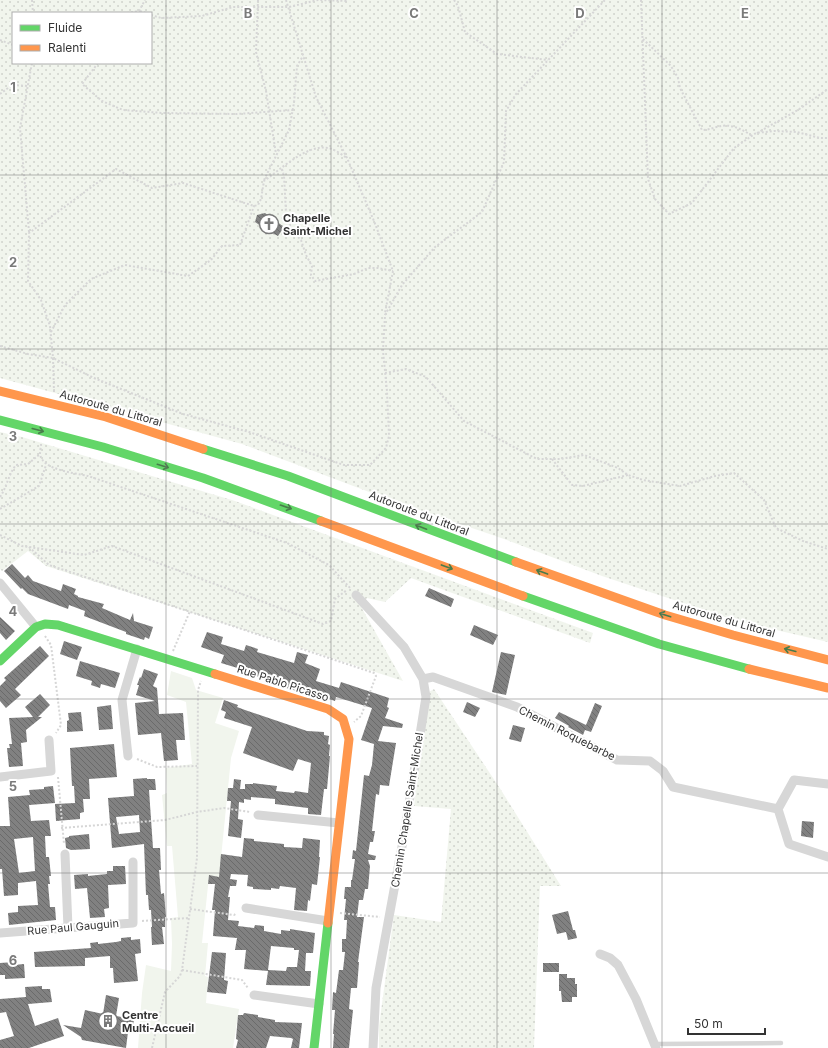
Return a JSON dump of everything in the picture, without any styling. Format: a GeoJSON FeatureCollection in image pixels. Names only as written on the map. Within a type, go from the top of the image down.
{"type":"FeatureCollection","features":[{"type":"Feature","properties":{"kind":"main road","name":"Autoroute du Littoral"},"geometry":{"type":"LineString","coordinates":[[0,391],[114,419],[288,476],[541,572],[665,615],[733,636],[828,660]]}},
{"type":"Feature","properties":{"kind":"main road"},"geometry":{"type":"LineString","coordinates":[[0,420],[103,448],[203,478],[540,602],[659,644],[765,674],[828,688]]}},
{"type":"Feature","properties":{"kind":"main road","name":"Rue Pablo Picasso"},"geometry":{"type":"LineString","coordinates":[[36,627],[45,624],[58,625],[328,709],[342,719],[346,729]]}},
{"type":"Feature","properties":{"kind":"main road"},"geometry":{"type":"LineString","coordinates":[[0,661],[36,627]]}},
{"type":"Feature","properties":{"kind":"main road"},"geometry":{"type":"LineString","coordinates":[[314,1048],[349,739],[346,729]]}},
{"type":"Feature","properties":{"kind":"street"},"geometry":{"type":"LineString","coordinates":[[0,583],[36,627]]}},
{"type":"Feature","properties":{"kind":"street","name":"Chemin Chapelle Saint-Michel"},"geometry":{"type":"LineString","coordinates":[[353,592],[404,647],[423,679],[426,697],[403,840],[376,988],[373,1048]]}},
{"type":"Feature","properties":{"kind":"street"},"geometry":{"type":"LineString","coordinates":[[128,756],[122,700],[137,649]]}},
{"type":"Feature","properties":{"kind":"street","name":"Chemin Roquebarbe"},"geometry":{"type":"LineString","coordinates":[[423,679],[433,677],[517,707],[617,760],[650,761],[663,772],[673,787],[778,810]]}},
{"type":"Feature","properties":{"kind":"street"},"geometry":{"type":"LineString","coordinates":[[0,777],[51,771],[49,740]]}},
{"type":"Feature","properties":{"kind":"street"},"geometry":{"type":"LineString","coordinates":[[828,784],[794,780],[778,810],[789,844],[828,857]]}},
{"type":"Feature","properties":{"kind":"street"},"geometry":{"type":"LineString","coordinates":[[258,815],[339,823]]}},
{"type":"Feature","properties":{"kind":"street"},"geometry":{"type":"LineString","coordinates":[[65,854],[68,928]]}},
{"type":"Feature","properties":{"kind":"street","name":"Rue Paul Gauguin"},"geometry":{"type":"LineString","coordinates":[[0,933],[133,923],[133,862]]}},
{"type":"Feature","properties":{"kind":"street"},"geometry":{"type":"LineString","coordinates":[[246,908],[329,916]]}},
{"type":"Feature","properties":{"kind":"street"},"geometry":{"type":"LineString","coordinates":[[600,954],[610,958],[618,965],[636,999],[655,1046]]}},
{"type":"Feature","properties":{"kind":"street"},"geometry":{"type":"LineString","coordinates":[[254,995],[318,1004]]}},
{"type":"Feature","properties":{"kind":"lane"},"geometry":{"type":"LineString","coordinates":[[655,1046],[781,1043]]}},
{"type":"Feature","properties":{"kind":"path"},"geometry":{"type":"LineString","coordinates":[[32,0],[33,12]]}},
{"type":"Feature","properties":{"kind":"path"},"geometry":{"type":"LineString","coordinates":[[139,11],[145,0]]}},
{"type":"Feature","properties":{"kind":"path"},"geometry":{"type":"LineString","coordinates":[[258,0],[256,52],[270,111],[276,154]]}},
{"type":"Feature","properties":{"kind":"path"},"geometry":{"type":"LineString","coordinates":[[0,346],[28,354],[53,358],[94,378],[183,414],[249,432],[344,465],[370,465],[386,448],[389,436],[383,351],[385,315],[393,271],[374,221],[347,158],[316,97],[286,0]]}},
{"type":"Feature","properties":{"kind":"path"},"geometry":{"type":"LineString","coordinates":[[152,15],[161,18],[202,16],[233,7],[288,8],[318,0],[346,0]]}},
{"type":"Feature","properties":{"kind":"path"},"geometry":{"type":"LineString","coordinates":[[454,0],[458,6],[466,32],[497,54],[548,60]]}},
{"type":"Feature","properties":{"kind":"path"},"geometry":{"type":"LineString","coordinates":[[385,315],[402,285],[434,247],[482,212],[504,162],[506,111],[516,94],[604,0]]}},
{"type":"Feature","properties":{"kind":"path"},"geometry":{"type":"LineString","coordinates":[[641,0],[648,179],[655,199],[669,214],[692,203],[734,148],[756,133],[798,110],[828,89]]}},
{"type":"Feature","properties":{"kind":"path"},"geometry":{"type":"LineString","coordinates":[[133,12],[142,12]]}},
{"type":"Feature","properties":{"kind":"path"},"geometry":{"type":"LineString","coordinates":[[643,39],[671,66],[678,78],[680,88],[702,130],[711,130],[723,126],[730,126],[746,131],[752,136]]}},
{"type":"Feature","properties":{"kind":"path"},"geometry":{"type":"LineString","coordinates":[[0,40],[12,45]]}},
{"type":"Feature","properties":{"kind":"path"},"geometry":{"type":"LineString","coordinates":[[51,333],[65,305],[91,279],[125,265],[188,276],[211,260],[222,246],[240,245],[254,206],[258,205],[261,199],[264,181],[289,130],[298,66],[303,55]]}},
{"type":"Feature","properties":{"kind":"path"},"geometry":{"type":"LineString","coordinates":[[32,64],[20,128],[29,233],[28,281],[41,300],[50,326],[54,393]]}},
{"type":"Feature","properties":{"kind":"path"},"geometry":{"type":"LineString","coordinates":[[97,64],[82,84],[102,101],[124,110],[163,113],[237,114],[293,110]]}},
{"type":"Feature","properties":{"kind":"path"},"geometry":{"type":"LineString","coordinates":[[0,94],[12,85],[28,86]]}},
{"type":"Feature","properties":{"kind":"path"},"geometry":{"type":"LineString","coordinates":[[756,133],[774,131],[797,132],[827,139]]}},
{"type":"Feature","properties":{"kind":"path"},"geometry":{"type":"LineString","coordinates":[[264,181],[306,152],[320,147],[330,148],[347,158]]}},
{"type":"Feature","properties":{"kind":"path"},"geometry":{"type":"LineString","coordinates":[[29,233],[116,169],[152,188],[183,183],[254,206]]}},
{"type":"Feature","properties":{"kind":"path"},"geometry":{"type":"LineString","coordinates":[[282,169],[284,176],[286,213],[292,231],[301,240],[306,255],[312,266],[311,275],[315,281],[354,274],[368,268],[393,271]]}},
{"type":"Feature","properties":{"kind":"path"},"geometry":{"type":"LineString","coordinates":[[385,373],[406,369],[426,377],[464,421],[537,459],[584,456],[618,468],[628,475],[643,480],[680,486],[715,476],[734,473],[764,500],[776,528],[803,541],[828,549]]}},
{"type":"Feature","properties":{"kind":"path"},"geometry":{"type":"LineString","coordinates":[[0,535],[22,546],[84,555],[112,546],[323,624],[331,621],[335,599],[353,592],[329,565],[287,543],[88,476],[47,465],[43,462],[40,454],[41,443]]}},
{"type":"Feature","properties":{"kind":"path"},"geometry":{"type":"LineString","coordinates":[[0,497],[4,492],[12,470],[16,465],[28,464],[40,454]]}},
{"type":"Feature","properties":{"kind":"path"},"geometry":{"type":"LineString","coordinates":[[552,459],[572,485],[583,486],[628,475]]}},
{"type":"Feature","properties":{"kind":"path"},"geometry":{"type":"LineString","coordinates":[[0,509],[38,486],[47,465]]}},
{"type":"Feature","properties":{"kind":"path"},"geometry":{"type":"LineString","coordinates":[[29,547],[49,565],[374,673],[376,676],[361,716],[346,729]]}},
{"type":"Feature","properties":{"kind":"path"},"geometry":{"type":"LineString","coordinates":[[170,659],[190,611]]}},
{"type":"Feature","properties":{"kind":"path"},"geometry":{"type":"LineString","coordinates":[[36,627],[51,645],[61,725],[59,730],[49,740]]}},
{"type":"Feature","properties":{"kind":"path"},"geometry":{"type":"LineString","coordinates":[[152,1048],[165,992],[180,976],[182,970],[197,858],[198,690],[204,670]]}},
{"type":"Feature","properties":{"kind":"path"},"geometry":{"type":"LineString","coordinates":[[128,756],[157,767],[197,766]]}},
{"type":"Feature","properties":{"kind":"path"},"geometry":{"type":"LineString","coordinates":[[51,771],[58,775],[61,828],[65,854]]}},
{"type":"Feature","properties":{"kind":"path"},"geometry":{"type":"LineString","coordinates":[[61,828],[165,820],[197,812],[224,808],[245,810],[258,815]]}},
{"type":"Feature","properties":{"kind":"path"},"geometry":{"type":"LineString","coordinates":[[190,909],[234,915],[246,908]]}},
{"type":"Feature","properties":{"kind":"path"},"geometry":{"type":"LineString","coordinates":[[329,916],[389,918]]}},
{"type":"Feature","properties":{"kind":"path"},"geometry":{"type":"LineString","coordinates":[[133,923],[144,920],[189,918]]}},
{"type":"Feature","properties":{"kind":"path"},"geometry":{"type":"LineString","coordinates":[[182,970],[242,980],[254,995]]}},
{"type":"Feature","properties":{"kind":"shaded area"},"geometry":{"type":"Polygon","coordinates":[[[0,0],[828,0],[828,642],[737,621],[602,576],[507,540],[393,501],[242,444],[0,378],[0,0]]]}},
{"type":"Feature","properties":{"kind":"shaded area"},"geometry":{"type":"Polygon","coordinates":[[[0,432],[22,437],[235,501],[593,633],[590,643],[411,578],[385,602],[367,598],[360,605],[403,681],[46,566],[28,551],[2,571],[0,569],[0,432]]]}},
{"type":"Feature","properties":{"kind":"shaded area"},"geometry":{"type":"Polygon","coordinates":[[[171,671],[192,678],[196,690],[223,698],[215,723],[239,731],[231,758],[219,878],[209,876],[202,943],[208,943],[205,976],[208,977],[206,1003],[239,1009],[233,1048],[138,1048],[142,993],[146,965],[171,971],[171,918],[178,917],[172,846],[167,846],[162,795],[167,793],[166,768],[192,764],[186,702],[167,695],[171,671]]]}},
{"type":"Feature","properties":{"kind":"shaded area"},"geometry":{"type":"Polygon","coordinates":[[[434,689],[501,790],[561,886],[540,886],[534,1048],[379,1048],[379,1026],[394,915],[441,922],[451,809],[414,806],[429,692],[434,689]]]}},
{"type":"Feature","properties":{"kind":"building","name":"Chapelle Saint-Michel"},"geometry":{"type":"Polygon","coordinates":[[[265,213],[284,227],[278,236],[255,222],[257,215],[265,213]]]}},
{"type":"Feature","properties":{"kind":"building"},"geometry":{"type":"Polygon","coordinates":[[[12,564],[25,578],[28,575],[33,581],[61,591],[63,584],[76,589],[74,594],[78,597],[104,604],[102,608],[130,620],[133,613],[134,621],[153,627],[149,639],[145,637],[144,640],[126,634],[126,632],[84,616],[85,611],[69,605],[68,609],[28,594],[22,588],[21,589],[4,571],[12,564]]]}},
{"type":"Feature","properties":{"kind":"building"},"geometry":{"type":"Polygon","coordinates":[[[429,588],[454,599],[451,607],[425,596],[429,588]]]}},
{"type":"Feature","properties":{"kind":"building"},"geometry":{"type":"Polygon","coordinates":[[[0,617],[15,631],[6,640],[0,633],[0,617]]]}},
{"type":"Feature","properties":{"kind":"building"},"geometry":{"type":"Polygon","coordinates":[[[474,625],[498,635],[493,645],[470,635],[474,625]]]}},
{"type":"Feature","properties":{"kind":"building"},"geometry":{"type":"Polygon","coordinates":[[[207,632],[223,637],[221,644],[244,651],[246,645],[258,649],[257,652],[294,663],[297,652],[308,655],[305,663],[320,669],[316,681],[339,688],[341,682],[389,698],[387,707],[389,708],[385,718],[403,724],[402,728],[383,726],[378,741],[396,743],[389,786],[380,785],[379,795],[376,794],[372,831],[375,831],[373,842],[370,842],[368,854],[376,856],[375,860],[368,860],[370,866],[368,889],[365,889],[363,900],[359,900],[357,917],[364,917],[358,962],[357,988],[351,988],[349,1009],[353,1010],[349,1048],[333,1048],[335,1010],[332,1010],[333,992],[336,993],[339,970],[343,970],[345,952],[342,952],[342,939],[346,939],[347,920],[344,920],[346,899],[344,899],[345,887],[351,887],[355,859],[352,859],[353,850],[356,851],[364,775],[369,776],[372,765],[374,744],[361,740],[372,708],[336,697],[335,701],[308,692],[307,694],[276,685],[277,683],[221,663],[224,655],[201,647],[207,632]]]}},
{"type":"Feature","properties":{"kind":"building"},"geometry":{"type":"Polygon","coordinates":[[[64,641],[82,647],[77,660],[60,654],[64,641]]]}},
{"type":"Feature","properties":{"kind":"building"},"geometry":{"type":"Polygon","coordinates":[[[40,646],[49,656],[15,689],[21,695],[6,708],[0,701],[0,686],[6,680],[4,678],[40,646]]]}},
{"type":"Feature","properties":{"kind":"building"},"geometry":{"type":"Polygon","coordinates":[[[501,652],[515,655],[506,695],[492,692],[501,652]]]}},
{"type":"Feature","properties":{"kind":"building"},"geometry":{"type":"Polygon","coordinates":[[[80,661],[120,673],[115,688],[101,684],[100,688],[91,685],[92,681],[76,676],[80,661]]]}},
{"type":"Feature","properties":{"kind":"building"},"geometry":{"type":"Polygon","coordinates":[[[144,669],[158,674],[153,686],[157,688],[159,714],[183,713],[185,740],[176,740],[178,760],[164,761],[161,733],[138,735],[135,703],[155,701],[136,695],[139,685],[137,685],[144,669]]]}},
{"type":"Feature","properties":{"kind":"building"},"geometry":{"type":"Polygon","coordinates":[[[40,694],[50,705],[38,717],[42,717],[26,730],[27,742],[21,743],[23,766],[9,767],[7,748],[10,748],[9,744],[12,744],[9,718],[33,717],[25,707],[40,694]]]}},
{"type":"Feature","properties":{"kind":"building"},"geometry":{"type":"Polygon","coordinates":[[[224,700],[238,705],[237,707],[245,710],[307,731],[324,732],[324,735],[329,736],[328,744],[330,745],[330,756],[327,789],[324,789],[321,815],[308,814],[308,808],[275,804],[275,799],[251,797],[251,800],[244,799],[244,803],[239,802],[238,819],[243,820],[241,838],[228,836],[231,801],[227,801],[228,788],[233,788],[234,779],[241,780],[240,789],[245,789],[245,784],[253,783],[277,786],[276,791],[308,793],[311,763],[298,759],[293,771],[243,753],[252,727],[224,718],[226,712],[221,710],[224,700]]]}},
{"type":"Feature","properties":{"kind":"building"},"geometry":{"type":"Polygon","coordinates":[[[467,702],[480,708],[475,717],[463,712],[467,702]]]}},
{"type":"Feature","properties":{"kind":"building"},"geometry":{"type":"Polygon","coordinates":[[[595,703],[602,706],[591,732],[585,730],[583,735],[555,718],[559,712],[586,725],[595,703]]]}},
{"type":"Feature","properties":{"kind":"building"},"geometry":{"type":"Polygon","coordinates":[[[111,705],[113,729],[99,730],[97,707],[111,705]]]}},
{"type":"Feature","properties":{"kind":"building"},"geometry":{"type":"Polygon","coordinates":[[[81,712],[83,731],[67,732],[67,721],[69,720],[68,713],[81,712]]]}},
{"type":"Feature","properties":{"kind":"building"},"geometry":{"type":"Polygon","coordinates":[[[513,725],[525,728],[521,742],[509,739],[513,725]]]}},
{"type":"Feature","properties":{"kind":"building"},"geometry":{"type":"Polygon","coordinates":[[[114,744],[117,777],[89,779],[90,799],[83,799],[84,812],[80,813],[80,819],[56,821],[55,804],[75,803],[74,786],[72,786],[70,748],[114,744]]]}},
{"type":"Feature","properties":{"kind":"building"},"geometry":{"type":"Polygon","coordinates":[[[133,779],[155,779],[156,790],[149,790],[153,848],[160,848],[161,870],[159,870],[161,894],[164,893],[166,917],[165,927],[162,927],[164,944],[152,945],[151,910],[149,910],[148,895],[146,895],[144,844],[112,848],[108,798],[134,796],[133,779]],[[139,815],[116,817],[119,834],[140,832],[139,815]]]}},
{"type":"Feature","properties":{"kind":"building"},"geometry":{"type":"Polygon","coordinates":[[[53,786],[55,803],[29,805],[31,821],[49,820],[51,836],[45,836],[46,857],[49,857],[51,876],[49,876],[50,884],[48,884],[50,907],[55,907],[56,920],[9,925],[8,913],[18,912],[18,906],[38,905],[36,881],[18,883],[18,895],[4,896],[2,869],[0,869],[0,826],[10,826],[8,797],[30,795],[29,790],[44,789],[44,787],[53,786]],[[33,837],[14,839],[19,873],[35,871],[33,837]]]}},
{"type":"Feature","properties":{"kind":"building"},"geometry":{"type":"Polygon","coordinates":[[[802,821],[814,822],[813,838],[801,836],[802,821]]]}},
{"type":"Feature","properties":{"kind":"building"},"geometry":{"type":"Polygon","coordinates":[[[89,834],[90,849],[71,850],[66,848],[65,838],[69,836],[89,834]]]}},
{"type":"Feature","properties":{"kind":"building"},"geometry":{"type":"Polygon","coordinates":[[[244,838],[254,839],[254,841],[284,844],[284,847],[302,848],[303,838],[320,840],[317,885],[312,884],[307,911],[294,910],[296,888],[280,886],[279,889],[271,888],[271,890],[253,889],[253,887],[247,886],[248,875],[231,874],[230,879],[237,880],[236,886],[230,886],[228,897],[230,897],[228,920],[239,921],[238,926],[254,928],[255,925],[264,926],[264,931],[281,934],[281,930],[290,931],[290,929],[315,933],[313,953],[306,953],[305,971],[311,971],[310,986],[266,985],[268,971],[244,969],[246,950],[235,950],[237,938],[213,936],[215,910],[212,910],[215,884],[208,884],[209,875],[219,877],[221,854],[242,857],[244,838]],[[271,946],[268,970],[286,971],[287,967],[297,967],[299,950],[294,950],[294,948],[271,946]]]}},
{"type":"Feature","properties":{"kind":"building"},"geometry":{"type":"Polygon","coordinates":[[[113,866],[125,866],[126,884],[108,885],[109,908],[104,909],[105,917],[90,918],[87,888],[75,889],[74,875],[88,874],[88,876],[107,874],[107,871],[113,871],[113,866]]]}},
{"type":"Feature","properties":{"kind":"building"},"geometry":{"type":"Polygon","coordinates":[[[568,911],[573,930],[575,930],[577,938],[568,940],[566,932],[557,934],[552,915],[568,911]]]}},
{"type":"Feature","properties":{"kind":"building"},"geometry":{"type":"Polygon","coordinates":[[[131,937],[131,940],[140,939],[141,953],[135,954],[138,981],[114,983],[113,968],[110,968],[110,956],[85,958],[85,966],[35,967],[34,952],[91,948],[90,943],[98,942],[98,944],[116,942],[121,941],[121,938],[131,937]]]}},
{"type":"Feature","properties":{"kind":"building"},"geometry":{"type":"Polygon","coordinates":[[[212,952],[226,953],[224,980],[228,981],[226,994],[207,992],[212,952]]]}},
{"type":"Feature","properties":{"kind":"building"},"geometry":{"type":"Polygon","coordinates":[[[14,962],[14,965],[24,964],[25,978],[5,979],[5,975],[0,975],[0,963],[14,962]]]}},
{"type":"Feature","properties":{"kind":"building"},"geometry":{"type":"Polygon","coordinates":[[[543,963],[559,963],[559,972],[543,972],[543,963]]]}},
{"type":"Feature","properties":{"kind":"building"},"geometry":{"type":"Polygon","coordinates":[[[559,974],[567,974],[567,978],[575,978],[575,984],[577,984],[577,997],[572,997],[572,1002],[562,1002],[561,991],[559,991],[559,974]]]}},
{"type":"Feature","properties":{"kind":"building"},"geometry":{"type":"Polygon","coordinates":[[[42,986],[42,989],[50,989],[52,1002],[28,1004],[35,1026],[58,1018],[64,1036],[29,1048],[0,1048],[0,1040],[14,1036],[6,1012],[0,1013],[0,999],[26,997],[25,987],[42,986]]]}},
{"type":"Feature","properties":{"kind":"building","name":"Centre Multi-Accueil"},"geometry":{"type":"Polygon","coordinates":[[[106,995],[119,998],[116,1016],[134,1019],[132,1032],[128,1032],[126,1048],[82,1040],[81,1037],[63,1025],[81,1028],[85,1010],[103,1014],[106,995]]]}},
{"type":"Feature","properties":{"kind":"building"},"geometry":{"type":"Polygon","coordinates":[[[244,1013],[258,1015],[258,1017],[275,1020],[275,1022],[302,1023],[299,1048],[291,1048],[293,1039],[291,1038],[270,1036],[266,1048],[236,1048],[238,1040],[236,1039],[238,1015],[243,1015],[244,1013]]]}},
{"type":"Feature","properties":{"kind":"traffic: fast"},"geometry":{"type":"LineString","coordinates":[[0,420],[103,447],[203,478],[321,521]]}},
{"type":"Feature","properties":{"kind":"traffic: fast"},"geometry":{"type":"LineString","coordinates":[[203,449],[288,476],[516,562]]}},
{"type":"Feature","properties":{"kind":"traffic: fast"},"geometry":{"type":"LineString","coordinates":[[523,596],[659,644],[749,669]]}},
{"type":"Feature","properties":{"kind":"traffic: fast"},"geometry":{"type":"LineString","coordinates":[[0,661],[36,627],[45,624],[58,625],[215,674]]}},
{"type":"Feature","properties":{"kind":"traffic: fast"},"geometry":{"type":"LineString","coordinates":[[314,1048],[328,923]]}},
{"type":"Feature","properties":{"kind":"traffic: slow"},"geometry":{"type":"LineString","coordinates":[[0,391],[106,417],[203,449]]}},
{"type":"Feature","properties":{"kind":"traffic: slow"},"geometry":{"type":"LineString","coordinates":[[321,521],[523,596]]}},
{"type":"Feature","properties":{"kind":"traffic: slow"},"geometry":{"type":"LineString","coordinates":[[516,562],[665,615],[828,660]]}},
{"type":"Feature","properties":{"kind":"traffic: slow"},"geometry":{"type":"LineString","coordinates":[[749,669],[828,688]]}},
{"type":"Feature","properties":{"kind":"traffic: slow"},"geometry":{"type":"LineString","coordinates":[[215,674],[328,709],[343,719],[349,739],[328,923]]}},
{"type":"Feature","properties":{"kind":"place","name":"Chapelle Saint-Michel"},"geometry":{"type":"Point","coordinates":[269,224]}},
{"type":"Feature","properties":{"kind":"place","name":"Centre Multi-Accueil"},"geometry":{"type":"Point","coordinates":[108,1021]}}]}
